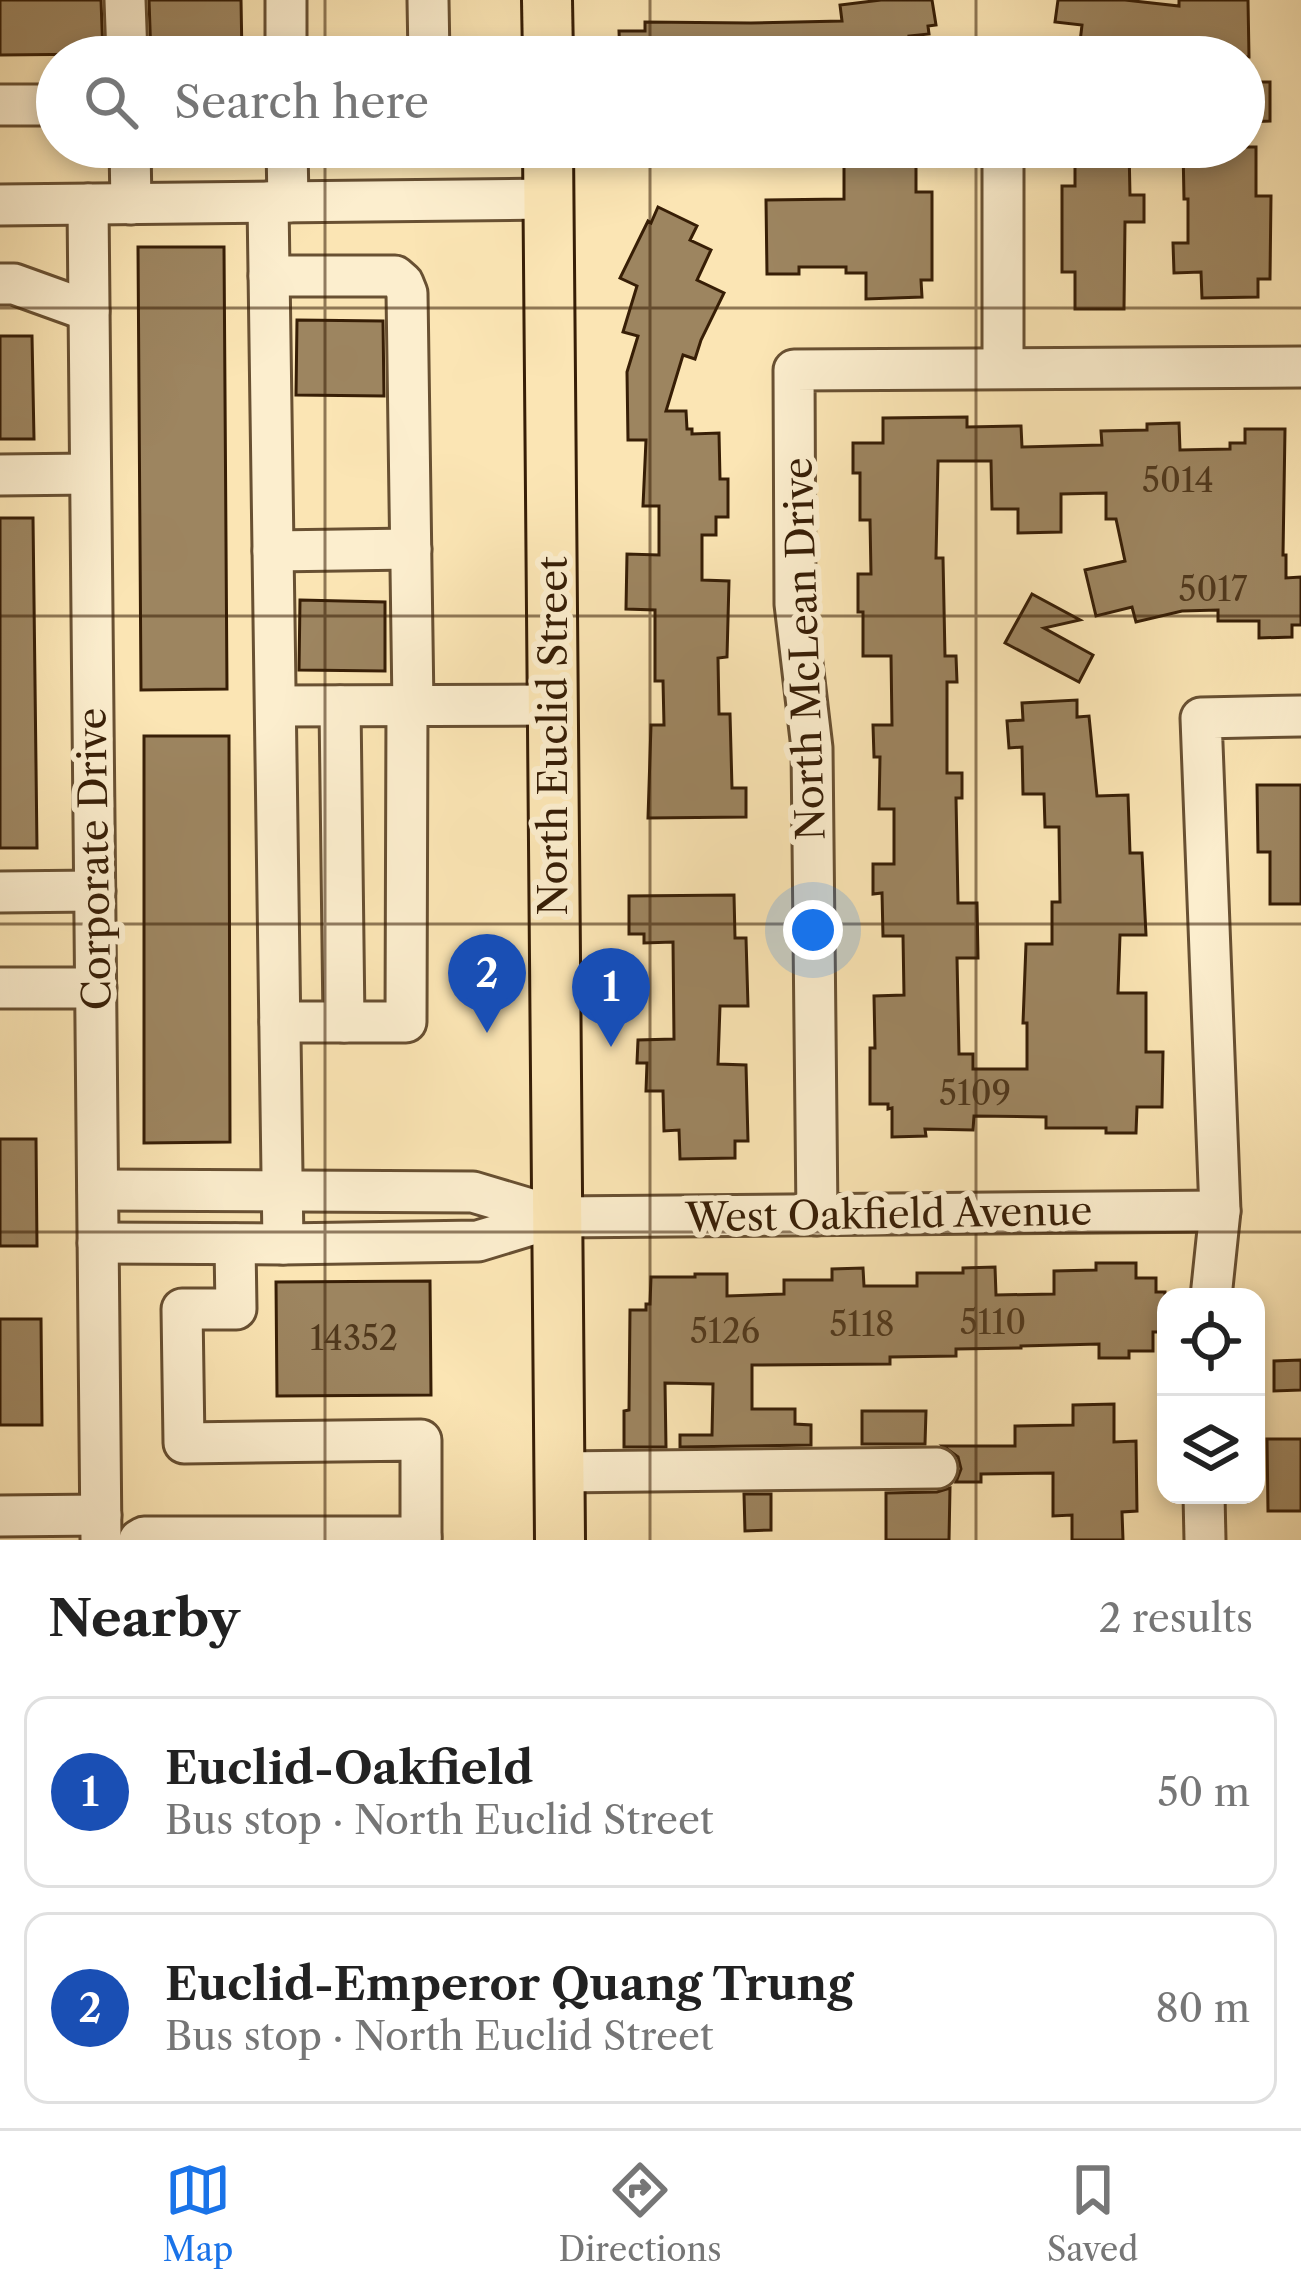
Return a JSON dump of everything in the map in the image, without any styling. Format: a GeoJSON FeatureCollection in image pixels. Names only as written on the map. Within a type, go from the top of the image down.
{"type":"FeatureCollection","features":[{"type":"Feature","properties":{"kind":"main road"},"geometry":{"type":"LineString","coordinates":[[547,0],[548,36]]}},
{"type":"Feature","properties":{"kind":"main road","name":"North Euclid Street"},"geometry":{"type":"LineString","coordinates":[[548,168],[560,1540]]}},
{"type":"Feature","properties":{"kind":"street"},"geometry":{"type":"LineString","coordinates":[[125,0],[126,36]]}},
{"type":"Feature","properties":{"kind":"street"},"geometry":{"type":"LineString","coordinates":[[286,0],[286,36]]}},
{"type":"Feature","properties":{"kind":"street"},"geometry":{"type":"LineString","coordinates":[[428,0],[429,36]]}},
{"type":"Feature","properties":{"kind":"street"},"geometry":{"type":"LineString","coordinates":[[0,105],[36,104]]}},
{"type":"Feature","properties":{"kind":"street"},"geometry":{"type":"LineString","coordinates":[[130,168],[131,204]]}},
{"type":"Feature","properties":{"kind":"street"},"geometry":{"type":"LineString","coordinates":[[283,1244],[269,276],[284,168]]}},
{"type":"Feature","properties":{"kind":"street"},"geometry":{"type":"LineString","coordinates":[[1003,168],[1003,368],[1301,368]]}},
{"type":"Feature","properties":{"kind":"street"},"geometry":{"type":"LineString","coordinates":[[0,205],[549,200]]}},
{"type":"Feature","properties":{"kind":"street","name":"Corporate Drive"},"geometry":{"type":"LineString","coordinates":[[88,204],[101,1527]]}},
{"type":"Feature","properties":{"kind":"street"},"geometry":{"type":"LineString","coordinates":[[269,276],[395,276],[404,284],[409,304],[412,550],[406,1022],[280,1022]]}},
{"type":"Feature","properties":{"kind":"street"},"geometry":{"type":"LineString","coordinates":[[0,284],[14,284],[89,311]]}},
{"type":"Feature","properties":{"kind":"street","name":"North McLean Drive"},"geometry":{"type":"LineString","coordinates":[[817,1215],[812,748],[795,604],[794,370],[1003,368]]}},
{"type":"Feature","properties":{"kind":"street"},"geometry":{"type":"LineString","coordinates":[[0,476],[90,474]]}},
{"type":"Feature","properties":{"kind":"street"},"geometry":{"type":"LineString","coordinates":[[273,551],[412,550]]}},
{"type":"Feature","properties":{"kind":"street"},"geometry":{"type":"LineString","coordinates":[[276,706],[553,705]]}},
{"type":"Feature","properties":{"kind":"street"},"geometry":{"type":"LineString","coordinates":[[340,706],[344,1022]]}},
{"type":"Feature","properties":{"kind":"street"},"geometry":{"type":"LineString","coordinates":[[1212,1288],[1220,1210],[1201,718],[1301,716]]}},
{"type":"Feature","properties":{"kind":"street"},"geometry":{"type":"LineString","coordinates":[[0,892],[95,891]]}},
{"type":"Feature","properties":{"kind":"street"},"geometry":{"type":"LineString","coordinates":[[0,988],[95,988]]}},
{"type":"Feature","properties":{"kind":"street"},"geometry":{"type":"LineString","coordinates":[[98,1190],[473,1192],[557,1217]]}},
{"type":"Feature","properties":{"kind":"street","name":"West Oakfield Avenue"},"geometry":{"type":"LineString","coordinates":[[557,1217],[1220,1210]]}},
{"type":"Feature","properties":{"kind":"street"},"geometry":{"type":"LineString","coordinates":[[98,1243],[478,1241],[557,1217]]}},
{"type":"Feature","properties":{"kind":"street"},"geometry":{"type":"LineString","coordinates":[[139,1540],[421,1539],[421,1440],[184,1443],[182,1310],[236,1309],[235,1244]]}},
{"type":"Feature","properties":{"kind":"street"},"geometry":{"type":"LineString","coordinates":[[560,1472],[937,1468]]}},
{"type":"Feature","properties":{"kind":"street"},"geometry":{"type":"LineString","coordinates":[[1204,1504],[1205,1540]]}},
{"type":"Feature","properties":{"kind":"street"},"geometry":{"type":"LineString","coordinates":[[0,1516],[101,1527]]}},
{"type":"Feature","properties":{"kind":"building"},"geometry":{"type":"Polygon","coordinates":[[[0,0],[101,0],[102,36],[36,36],[36,55],[0,55],[0,0]]]}},
{"type":"Feature","properties":{"kind":"building"},"geometry":{"type":"Polygon","coordinates":[[[149,0],[241,0],[242,36],[150,36],[149,0]]]}},
{"type":"Feature","properties":{"kind":"building"},"geometry":{"type":"Polygon","coordinates":[[[932,0],[936,25],[928,26],[929,34],[909,36],[619,36],[619,31],[645,31],[645,22],[842,21],[840,5],[932,0]]]}},
{"type":"Feature","properties":{"kind":"building"},"geometry":{"type":"Polygon","coordinates":[[[1058,0],[1179,6],[1179,0],[1248,0],[1249,36],[1081,36],[1082,25],[1055,22],[1058,0]]]}},
{"type":"Feature","properties":{"kind":"building"},"geometry":{"type":"Polygon","coordinates":[[[1265,82],[1270,82],[1270,121],[1265,121],[1265,82]]]}},
{"type":"Feature","properties":{"kind":"building"},"geometry":{"type":"Polygon","coordinates":[[[844,168],[916,168],[916,192],[932,192],[932,280],[921,280],[922,297],[866,299],[866,273],[846,273],[846,267],[799,267],[799,274],[767,274],[766,200],[844,199],[844,168]]]}},
{"type":"Feature","properties":{"kind":"building"},"geometry":{"type":"Polygon","coordinates":[[[1075,168],[1129,168],[1130,195],[1144,195],[1144,222],[1125,222],[1124,309],[1075,309],[1075,272],[1062,272],[1062,186],[1075,186],[1075,168]]]}},
{"type":"Feature","properties":{"kind":"building"},"geometry":{"type":"Polygon","coordinates":[[[1183,168],[1256,168],[1256,196],[1271,196],[1270,279],[1258,279],[1258,297],[1202,298],[1201,272],[1174,273],[1173,243],[1188,243],[1188,199],[1184,199],[1183,168]]]}},
{"type":"Feature","properties":{"kind":"building"},"geometry":{"type":"Polygon","coordinates":[[[658,207],[697,226],[690,240],[711,250],[697,280],[724,293],[695,359],[683,355],[666,411],[686,411],[692,434],[719,433],[720,479],[728,479],[728,517],[716,517],[716,535],[702,535],[702,580],[729,581],[727,657],[718,658],[719,714],[730,714],[732,788],[746,788],[746,817],[648,818],[651,725],[664,725],[663,681],[655,681],[655,610],[626,609],[627,554],[659,555],[659,506],[643,506],[646,440],[628,440],[627,372],[638,336],[623,332],[637,286],[620,278],[658,207]]]}},
{"type":"Feature","properties":{"kind":"building"},"geometry":{"type":"Polygon","coordinates":[[[138,247],[224,247],[227,689],[141,690],[138,247]]]}},
{"type":"Feature","properties":{"kind":"building"},"geometry":{"type":"Polygon","coordinates":[[[297,320],[383,321],[384,396],[296,395],[297,320]]]}},
{"type":"Feature","properties":{"kind":"building"},"geometry":{"type":"Polygon","coordinates":[[[0,336],[32,336],[34,439],[0,439],[0,336]]]}},
{"type":"Feature","properties":{"kind":"building"},"geometry":{"type":"Polygon","coordinates":[[[967,417],[967,427],[1021,426],[1022,447],[1102,445],[1101,431],[1147,430],[1147,424],[1179,423],[1180,450],[1230,449],[1230,443],[1245,443],[1245,429],[1285,429],[1283,555],[1286,578],[1301,577],[1301,625],[1292,625],[1292,637],[1259,638],[1259,621],[1218,621],[1218,610],[1182,611],[1136,622],[1132,607],[1096,616],[1085,570],[1125,561],[1116,519],[1106,519],[1106,493],[1061,494],[1061,532],[1018,533],[1018,509],[992,509],[991,461],[938,461],[936,558],[943,558],[945,656],[956,656],[957,682],[947,682],[947,773],[962,773],[962,798],[956,798],[958,903],[977,903],[978,958],[957,958],[959,1054],[973,1054],[973,1069],[1027,1069],[1027,1023],[1023,1023],[1026,944],[1052,944],[1052,902],[1060,902],[1059,827],[1045,827],[1044,794],[1023,794],[1022,747],[1009,748],[1007,721],[1023,720],[1022,703],[1077,700],[1077,717],[1089,716],[1097,796],[1128,795],[1130,853],[1142,853],[1146,935],[1120,935],[1118,993],[1146,993],[1146,1052],[1163,1052],[1162,1107],[1137,1107],[1136,1133],[1046,1128],[1046,1117],[974,1116],[973,1130],[925,1129],[926,1136],[892,1137],[892,1108],[870,1104],[874,996],[904,995],[903,936],[883,936],[882,893],[873,894],[873,864],[894,864],[894,809],[879,809],[880,757],[874,757],[873,725],[892,725],[891,656],[863,656],[858,574],[871,574],[870,520],[860,520],[860,473],[853,473],[853,443],[883,443],[883,418],[967,417]]]}},
{"type":"Feature","properties":{"kind":"building"},"geometry":{"type":"Polygon","coordinates":[[[0,518],[33,518],[37,848],[0,848],[0,518]]]}},
{"type":"Feature","properties":{"kind":"building"},"geometry":{"type":"Polygon","coordinates":[[[1032,594],[1080,620],[1044,628],[1093,655],[1079,682],[1005,643],[1032,594]]]}},
{"type":"Feature","properties":{"kind":"building"},"geometry":{"type":"Polygon","coordinates":[[[300,600],[385,602],[385,671],[299,670],[300,600]]]}},
{"type":"Feature","properties":{"kind":"building"},"geometry":{"type":"Polygon","coordinates":[[[144,736],[229,736],[230,1142],[144,1143],[144,736]]]}},
{"type":"Feature","properties":{"kind":"building"},"geometry":{"type":"Polygon","coordinates":[[[1257,785],[1301,785],[1301,904],[1270,904],[1270,852],[1258,852],[1257,785]]]}},
{"type":"Feature","properties":{"kind":"building"},"geometry":{"type":"Polygon","coordinates":[[[734,895],[735,938],[746,938],[748,1006],[720,1006],[718,1064],[746,1065],[748,1141],[735,1141],[735,1158],[680,1159],[679,1130],[664,1131],[663,1091],[646,1091],[647,1063],[637,1063],[638,1040],[674,1039],[673,942],[644,943],[644,934],[629,934],[629,896],[734,895]]]}},
{"type":"Feature","properties":{"kind":"building"},"geometry":{"type":"Polygon","coordinates":[[[0,1139],[36,1139],[37,1246],[0,1246],[0,1139]]]}},
{"type":"Feature","properties":{"kind":"building"},"geometry":{"type":"Polygon","coordinates":[[[1096,1263],[1136,1263],[1136,1278],[1156,1278],[1153,1351],[1129,1351],[1129,1358],[1099,1358],[1099,1344],[1021,1346],[956,1349],[956,1356],[890,1357],[890,1364],[752,1365],[752,1409],[795,1409],[795,1424],[811,1425],[811,1445],[680,1447],[680,1435],[712,1435],[713,1384],[665,1383],[666,1447],[624,1447],[630,1310],[646,1310],[650,1304],[651,1277],[727,1274],[727,1296],[784,1294],[784,1280],[832,1280],[832,1269],[863,1268],[864,1286],[917,1286],[917,1273],[995,1267],[996,1295],[1054,1294],[1054,1271],[1096,1270],[1096,1263]]]}},
{"type":"Feature","properties":{"kind":"building"},"geometry":{"type":"Polygon","coordinates":[[[430,1281],[431,1395],[277,1396],[276,1282],[430,1281]]]}},
{"type":"Feature","properties":{"kind":"building"},"geometry":{"type":"Polygon","coordinates":[[[0,1319],[41,1319],[42,1425],[0,1425],[0,1319]]]}},
{"type":"Feature","properties":{"kind":"building"},"geometry":{"type":"Polygon","coordinates":[[[1301,1360],[1301,1390],[1274,1391],[1274,1361],[1301,1360]]]}},
{"type":"Feature","properties":{"kind":"building"},"geometry":{"type":"Polygon","coordinates":[[[1114,1404],[1114,1442],[1136,1441],[1137,1511],[1122,1512],[1123,1540],[1072,1540],[1072,1515],[1053,1516],[1053,1473],[981,1474],[981,1482],[956,1482],[961,1469],[958,1457],[943,1446],[1015,1446],[1015,1426],[1073,1425],[1073,1405],[1114,1404]]]}},
{"type":"Feature","properties":{"kind":"building"},"geometry":{"type":"Polygon","coordinates":[[[862,1411],[926,1411],[925,1444],[862,1444],[862,1411]]]}},
{"type":"Feature","properties":{"kind":"building"},"geometry":{"type":"Polygon","coordinates":[[[1267,1439],[1301,1439],[1301,1511],[1268,1511],[1267,1439]]]}},
{"type":"Feature","properties":{"kind":"building"},"geometry":{"type":"Polygon","coordinates":[[[950,1488],[949,1540],[886,1540],[886,1493],[950,1488]]]}},
{"type":"Feature","properties":{"kind":"building"},"geometry":{"type":"Polygon","coordinates":[[[744,1494],[771,1494],[771,1530],[745,1531],[744,1494]]]}},
{"type":"Feature","properties":{"kind":"place","name":"Euclid-Emperor Quang Trung"},"geometry":{"type":"Point","coordinates":[487,1033]}},
{"type":"Feature","properties":{"kind":"place","name":"Euclid-Oakfield"},"geometry":{"type":"Point","coordinates":[611,1047]}}]}
